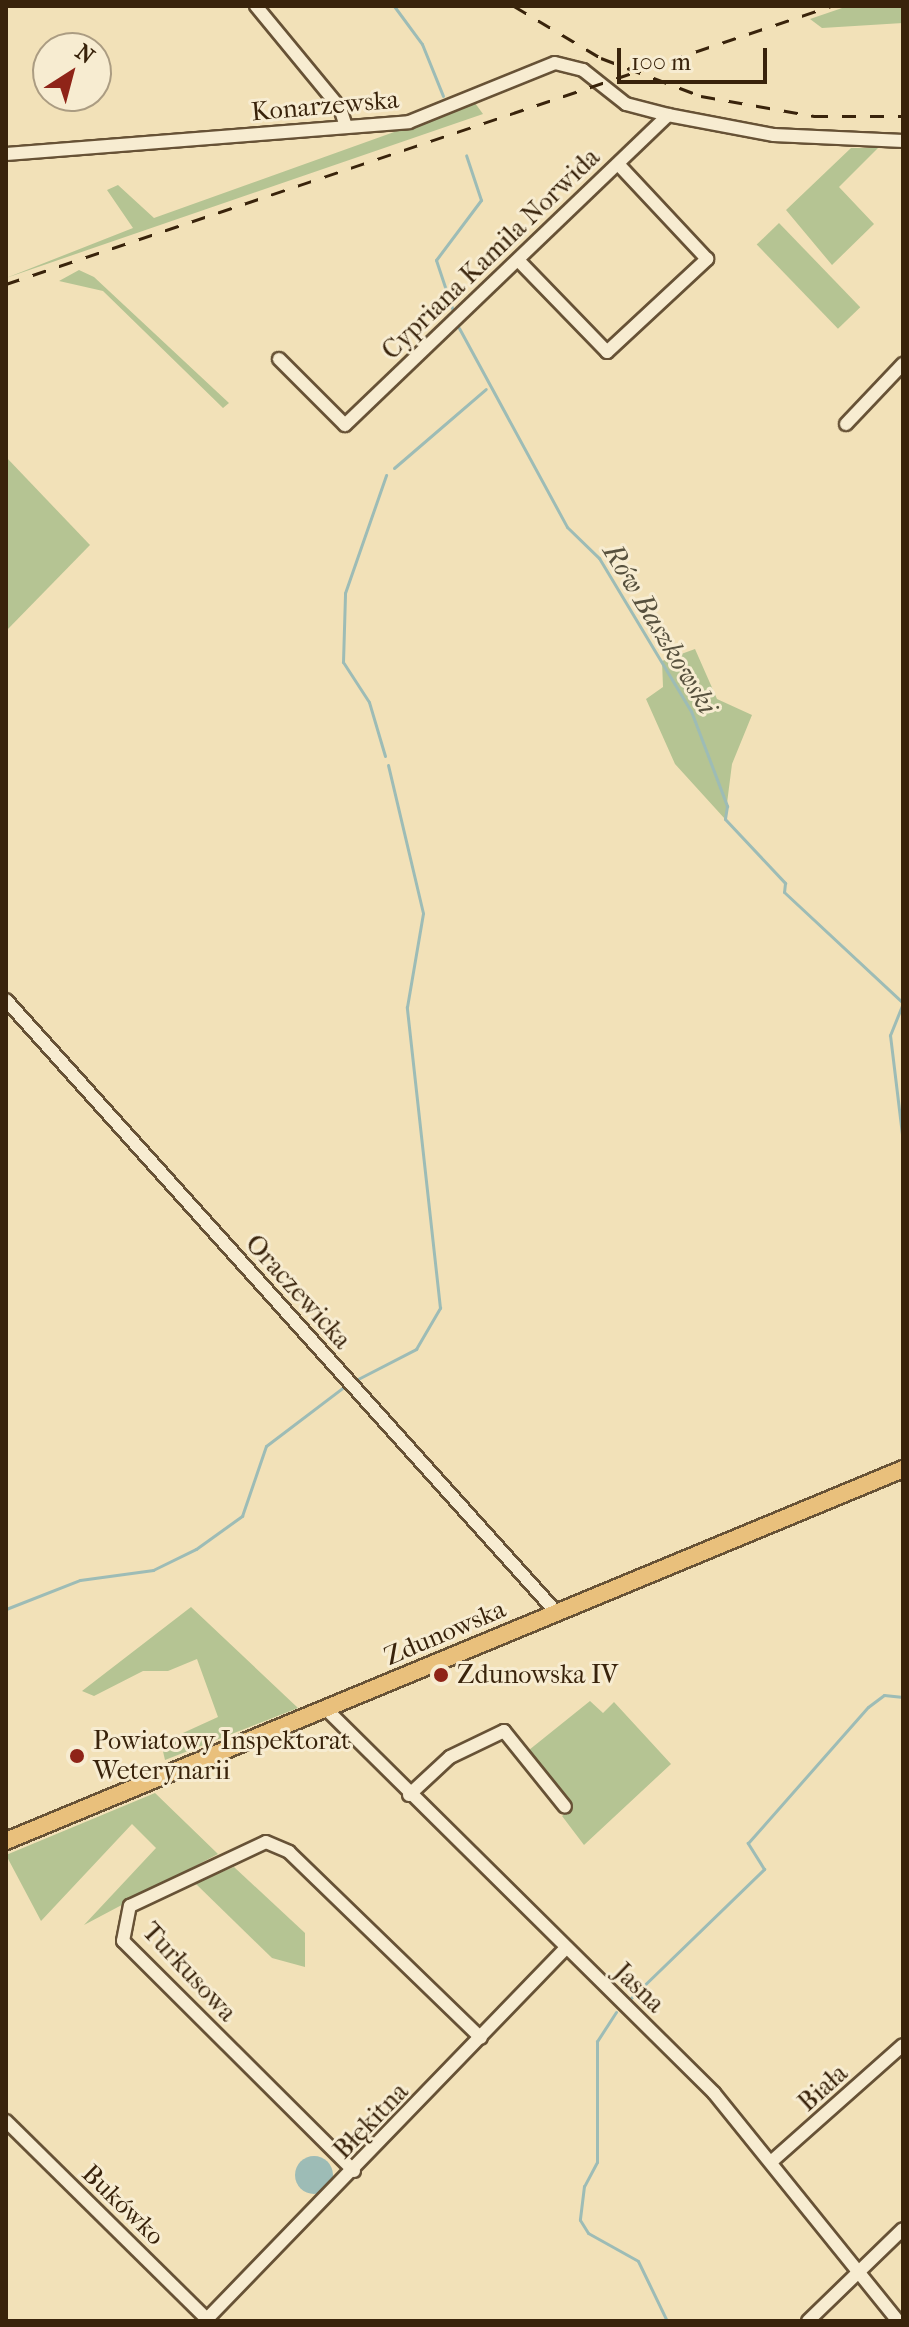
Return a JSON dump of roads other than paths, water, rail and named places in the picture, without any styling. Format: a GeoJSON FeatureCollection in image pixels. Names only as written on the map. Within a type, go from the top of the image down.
{"type":"FeatureCollection","features":[{"type":"Feature","properties":{"kind":"main road","name":"Zdunowska"},"geometry":{"type":"LineString","coordinates":[[6,1841],[903,1469]]}},
{"type":"Feature","properties":{"kind":"street"},"geometry":{"type":"LineString","coordinates":[[256,6],[340,108],[346,126]]}},
{"type":"Feature","properties":{"kind":"street","name":"Konarzewska"},"geometry":{"type":"LineString","coordinates":[[6,154],[428,117],[555,63],[583,70],[626,104],[668,115],[774,135],[903,141]]}},
{"type":"Feature","properties":{"kind":"street","name":"Cypriana Kamila Norwida"},"geometry":{"type":"LineString","coordinates":[[279,359],[345,425],[668,115]]}},
{"type":"Feature","properties":{"kind":"street"},"geometry":{"type":"LineString","coordinates":[[518,260],[607,352],[707,259],[618,164]]}},
{"type":"Feature","properties":{"kind":"street"},"geometry":{"type":"LineString","coordinates":[[846,424],[903,364]]}},
{"type":"Feature","properties":{"kind":"street","name":"Oraczewicka"},"geometry":{"type":"LineString","coordinates":[[6,1000],[557,1613]]}},
{"type":"Feature","properties":{"kind":"street","name":"Jasna"},"geometry":{"type":"LineString","coordinates":[[326,1709],[409,1795],[705,2083],[898,2321]]}},
{"type":"Feature","properties":{"kind":"street"},"geometry":{"type":"LineString","coordinates":[[409,1795],[450,1757],[504,1731],[565,1807]]}},
{"type":"Feature","properties":{"kind":"street","name":"Turkusowa"},"geometry":{"type":"LineString","coordinates":[[354,2171],[123,1941],[130,1906],[266,1842],[289,1852],[481,2038]]}},
{"type":"Feature","properties":{"kind":"street","name":"Błękitna"},"geometry":{"type":"LineString","coordinates":[[207,2320],[566,1948]]}},
{"type":"Feature","properties":{"kind":"street","name":"Biała"},"geometry":{"type":"LineString","coordinates":[[771,2162],[903,2045]]}},
{"type":"Feature","properties":{"kind":"street","name":"Bukówko"},"geometry":{"type":"LineString","coordinates":[[6,2121],[207,2320]]}},
{"type":"Feature","properties":{"kind":"street"},"geometry":{"type":"LineString","coordinates":[[808,2321],[903,2229]]}},
{"type":"Feature","properties":{"kind":"water"},"geometry":{"type":"Polygon","coordinates":[[[314,2156],[327,2162],[333,2175],[327,2188],[314,2194],[301,2188],[295,2175],[301,2162],[314,2156]]]}},
{"type":"Feature","properties":{"kind":"waterway","name":"Rów Baszkowski"},"geometry":{"type":"LineString","coordinates":[[394,6],[422,44],[443,96]]}},
{"type":"Feature","properties":{"kind":"waterway","name":"Rów Baszkowski"},"geometry":{"type":"LineString","coordinates":[[454,314],[436,260],[481,200],[466,155]]}},
{"type":"Feature","properties":{"kind":"waterway","name":"Rów Baszkowski"},"geometry":{"type":"LineString","coordinates":[[459,328],[567,527],[599,558],[691,711],[727,806],[725,819],[785,883],[784,892],[903,1003],[890,1035],[903,1143]]}},
{"type":"Feature","properties":{"kind":"waterway"},"geometry":{"type":"LineString","coordinates":[[394,468],[486,389]]}},
{"type":"Feature","properties":{"kind":"waterway"},"geometry":{"type":"LineString","coordinates":[[385,756],[369,702],[343,662],[345,593],[386,475]]}},
{"type":"Feature","properties":{"kind":"waterway"},"geometry":{"type":"LineString","coordinates":[[356,1380],[416,1349],[440,1308],[407,1007],[423,913],[388,765]]}},
{"type":"Feature","properties":{"kind":"waterway"},"geometry":{"type":"LineString","coordinates":[[6,1609],[80,1580],[153,1570],[196,1549],[242,1516],[266,1446],[345,1386]]}},
{"type":"Feature","properties":{"kind":"waterway","name":"Rów Baszkowski"},"geometry":{"type":"LineString","coordinates":[[630,1999],[764,1869],[748,1843],[868,1707],[884,1695],[903,1697]]}},
{"type":"Feature","properties":{"kind":"waterway","name":"Rów Baszkowski"},"geometry":{"type":"LineString","coordinates":[[616,2012],[597,2041],[597,2162],[584,2186],[580,2220],[588,2233],[638,2261],[667,2321]]}},
{"type":"Feature","properties":{"kind":"railway"},"geometry":{"type":"LineString","coordinates":[[514,6],[601,58],[701,96],[814,116],[903,116]]}},
{"type":"Feature","properties":{"kind":"railway"},"geometry":{"type":"LineString","coordinates":[[6,284],[831,6]]}},
{"type":"Feature","properties":{"kind":"place","name":"Zdunowska IV"},"geometry":{"type":"Point","coordinates":[441,1675]}},
{"type":"Feature","properties":{"kind":"place","name":"Powiatowy Inspektorat Weterynarii"},"geometry":{"type":"Point","coordinates":[77,1756]}}]}
